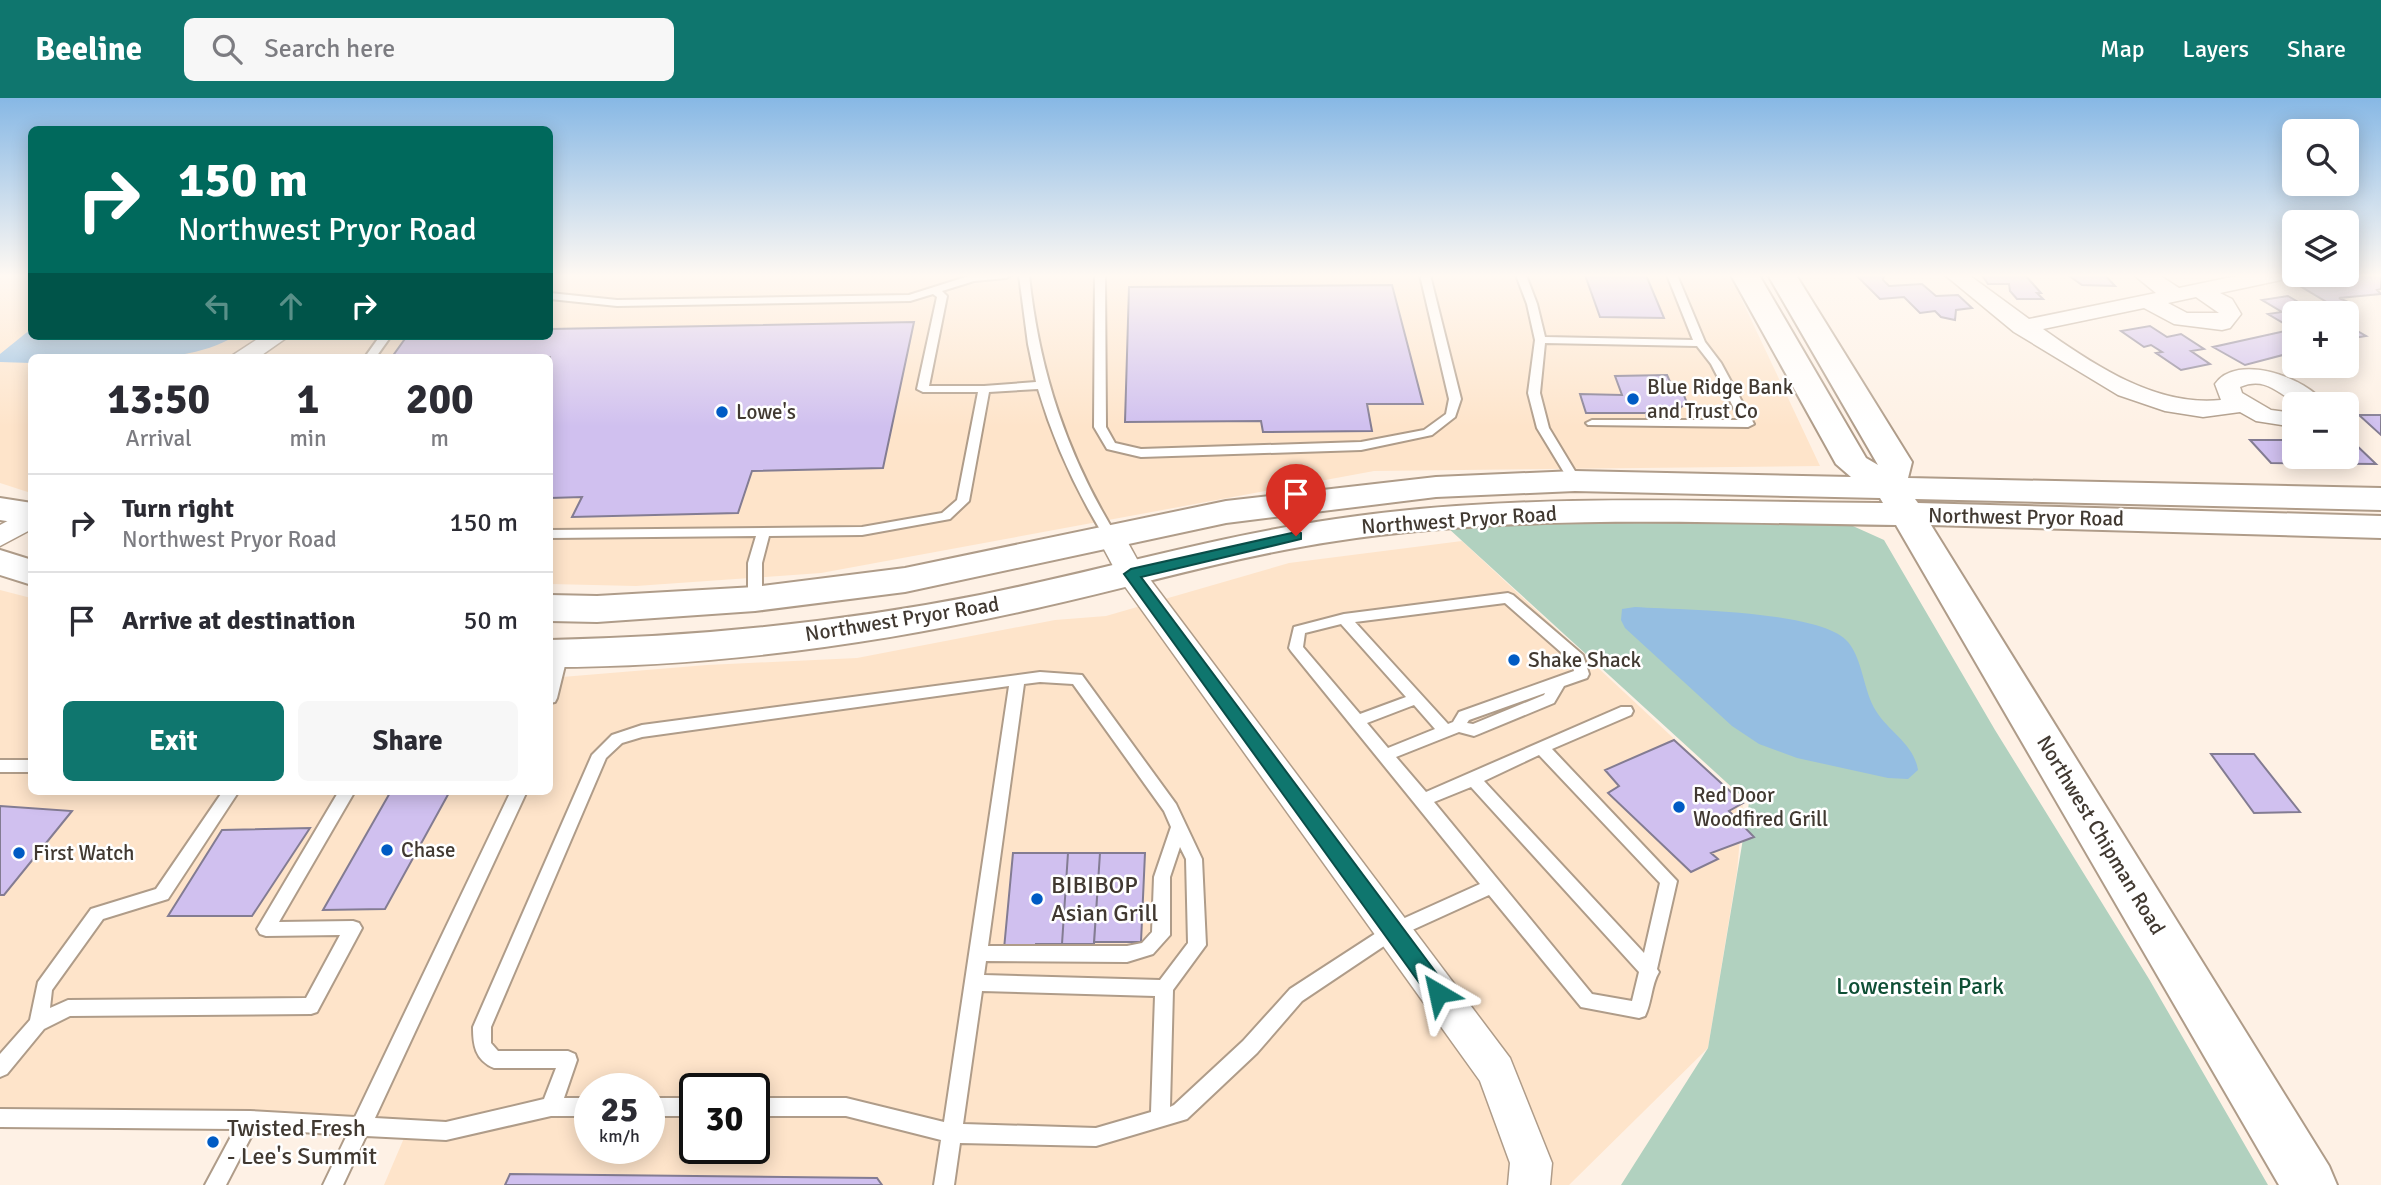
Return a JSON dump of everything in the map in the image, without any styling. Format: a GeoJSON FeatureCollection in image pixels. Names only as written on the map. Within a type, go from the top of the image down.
{"type":"FeatureCollection","features":[{"type":"Feature","properties":{"kind":"main road","name":"Northwest Chipman Road"},"geometry":{"type":"LineString","coordinates":[[1774,326],[1853,464],[1899,500],[2310,1185]]}},
{"type":"Feature","properties":{"kind":"main road"},"geometry":{"type":"LineString","coordinates":[[1813,326],[1895,462],[1899,500]]}},
{"type":"Feature","properties":{"kind":"main road","name":"Northwest Pryor Road"},"geometry":{"type":"LineString","coordinates":[[553,608],[597,609],[755,599],[905,580],[1226,512],[1436,487],[1575,481],[2381,527]]}},
{"type":"Feature","properties":{"kind":"main road","name":"Northwest Pryor Road"},"geometry":{"type":"LineString","coordinates":[[555,654],[735,644],[898,623],[1131,574],[1269,540],[1378,524],[1492,514],[1899,500],[2381,499]]}},
{"type":"Feature","properties":{"kind":"main road"},"geometry":{"type":"LineString","coordinates":[[0,509],[28,514]]}},
{"type":"Feature","properties":{"kind":"main road"},"geometry":{"type":"LineString","coordinates":[[0,562],[28,572]]}},
{"type":"Feature","properties":{"kind":"street"},"geometry":{"type":"LineString","coordinates":[[2022,327],[2029,326]]}},
{"type":"Feature","properties":{"kind":"street"},"geometry":{"type":"LineString","coordinates":[[2022,327],[2110,382],[2175,406],[2220,410],[2240,405]]}},
{"type":"Feature","properties":{"kind":"street"},"geometry":{"type":"LineString","coordinates":[[247,354],[271,340]]}},
{"type":"Feature","properties":{"kind":"street"},"geometry":{"type":"LineString","coordinates":[[2282,418],[2266,416],[2240,405],[2227,390],[2227,384],[2242,377],[2284,384],[2296,392]]}},
{"type":"Feature","properties":{"kind":"street"},"geometry":{"type":"LineString","coordinates":[[0,537],[28,518]]}},
{"type":"Feature","properties":{"kind":"street"},"geometry":{"type":"LineString","coordinates":[[1112,538],[1131,574],[1496,1071],[1531,1163],[1529,1185]]}},
{"type":"Feature","properties":{"kind":"lane"},"geometry":{"type":"LineString","coordinates":[[936,326],[923,389],[1042,385]]}},
{"type":"Feature","properties":{"kind":"lane"},"geometry":{"type":"LineString","coordinates":[[1028,326],[1042,385],[1087,501],[1112,538]]}},
{"type":"Feature","properties":{"kind":"lane"},"geometry":{"type":"LineString","coordinates":[[1100,326],[1100,427],[1111,446],[1141,453],[1361,446],[1428,433],[1451,415],[1455,399],[1438,326]]}},
{"type":"Feature","properties":{"kind":"lane"},"geometry":{"type":"LineString","coordinates":[[1536,326],[1539,340],[1534,393],[1543,428],[1575,481]]}},
{"type":"Feature","properties":{"kind":"lane"},"geometry":{"type":"LineString","coordinates":[[1592,423],[1748,424],[1716,363],[1700,343],[1693,326]]}},
{"type":"Feature","properties":{"kind":"lane"},"geometry":{"type":"LineString","coordinates":[[372,354],[383,340]]}},
{"type":"Feature","properties":{"kind":"lane"},"geometry":{"type":"LineString","coordinates":[[1539,340],[1700,343]]}},
{"type":"Feature","properties":{"kind":"lane"},"geometry":{"type":"LineString","coordinates":[[553,534],[862,531],[946,516],[963,501],[984,388]]}},
{"type":"Feature","properties":{"kind":"lane"},"geometry":{"type":"LineString","coordinates":[[755,599],[755,563],[763,533]]}},
{"type":"Feature","properties":{"kind":"lane"},"geometry":{"type":"LineString","coordinates":[[1386,755],[1452,729],[1474,730],[1549,699],[1557,685],[1582,674],[1578,659],[1508,598],[1344,619],[1299,630],[1296,648],[1587,1001],[1639,1010],[1650,972],[1669,881],[1541,747]]}},
{"type":"Feature","properties":{"kind":"lane"},"geometry":{"type":"LineString","coordinates":[[1344,619],[1416,699],[1452,729]]}},
{"type":"Feature","properties":{"kind":"lane"},"geometry":{"type":"LineString","coordinates":[[553,672],[555,654]]}},
{"type":"Feature","properties":{"kind":"lane"},"geometry":{"type":"LineString","coordinates":[[551,1107],[568,1060],[494,1059],[482,1046],[482,1027],[600,755],[617,739],[642,731],[1040,677],[1077,679],[1170,808],[1194,859],[1197,945],[1164,988],[1160,1119]]}},
{"type":"Feature","properties":{"kind":"lane"},"geometry":{"type":"LineString","coordinates":[[944,1185],[1017,680]]}},
{"type":"Feature","properties":{"kind":"lane"},"geometry":{"type":"LineString","coordinates":[[1357,721],[1416,699]]}},
{"type":"Feature","properties":{"kind":"lane"},"geometry":{"type":"LineString","coordinates":[[1423,800],[1626,711]]}},
{"type":"Feature","properties":{"kind":"lane"},"geometry":{"type":"LineString","coordinates":[[0,766],[28,766]]}},
{"type":"Feature","properties":{"kind":"lane"},"geometry":{"type":"LineString","coordinates":[[1473,779],[1650,972]]}},
{"type":"Feature","properties":{"kind":"lane"},"geometry":{"type":"LineString","coordinates":[[38,1023],[44,988],[97,914],[162,894],[228,795]]}},
{"type":"Feature","properties":{"kind":"lane"},"geometry":{"type":"LineString","coordinates":[[0,1068],[38,1023],[68,1008],[311,1006],[353,928],[266,929],[345,795]]}},
{"type":"Feature","properties":{"kind":"lane"},"geometry":{"type":"LineString","coordinates":[[334,1185],[517,795]]}},
{"type":"Feature","properties":{"kind":"lane"},"geometry":{"type":"LineString","coordinates":[[979,953],[1126,954],[1147,949],[1161,935],[1163,877],[1179,827]]}},
{"type":"Feature","properties":{"kind":"lane"},"geometry":{"type":"LineString","coordinates":[[770,1107],[846,1107],[952,1133],[1096,1136],[1180,1114],[1250,1047],[1296,995],[1393,931],[1492,886]]}},
{"type":"Feature","properties":{"kind":"lane"},"geometry":{"type":"LineString","coordinates":[[974,983],[1164,988]]}},
{"type":"Feature","properties":{"kind":"lane"},"geometry":{"type":"LineString","coordinates":[[0,1118],[250,1120],[446,1131],[551,1107],[574,1107]]}},
{"type":"Feature","properties":{"kind":"lane"},"geometry":{"type":"LineString","coordinates":[[215,1185],[250,1120]]}},
{"type":"Feature","properties":{"kind":"shaded area"},"geometry":{"type":"Polygon","coordinates":[[[0,326],[28,326],[28,340],[553,340],[553,326],[1754,326],[1820,466],[1374,471],[821,573],[636,586],[553,584],[553,354],[28,354],[28,492],[0,483],[0,326]]]}},
{"type":"Feature","properties":{"kind":"shaded area"},"geometry":{"type":"Polygon","coordinates":[[[1462,541],[1743,803],[1737,872],[1708,1048],[1569,1185],[384,1185],[407,1131],[0,1123],[0,590],[28,597],[28,795],[553,795],[553,678],[707,665],[857,658],[1055,620],[1106,616],[1289,563],[1462,541]]]}},
{"type":"Feature","properties":{"kind":"green space","name":"Lowenstein Park"},"geometry":{"type":"Polygon","coordinates":[[[1531,522],[1844,522],[1884,540],[1995,730],[2149,979],[2268,1185],[1621,1185],[1708,1048],[1749,803],[1448,528],[1531,522]]]}},
{"type":"Feature","properties":{"kind":"water"},"geometry":{"type":"Polygon","coordinates":[[[28,331],[28,340],[226,340],[182,354],[28,354],[28,363],[0,362],[0,354],[28,331]]]}},
{"type":"Feature","properties":{"kind":"water"},"geometry":{"type":"Polygon","coordinates":[[[1635,607],[1748,614],[1810,623],[1833,631],[1853,649],[1876,711],[1912,753],[1918,770],[1908,779],[1888,778],[1797,758],[1759,744],[1732,726],[1625,628],[1621,620],[1622,609],[1635,607]]]}},
{"type":"Feature","properties":{"kind":"building","name":"Lowe's"},"geometry":{"type":"Polygon","coordinates":[[[913,326],[883,468],[752,471],[738,513],[572,517],[582,497],[553,498],[553,354],[394,354],[404,340],[553,340],[553,329],[913,326]]]}},
{"type":"Feature","properties":{"kind":"building"},"geometry":{"type":"Polygon","coordinates":[[[1128,326],[1403,326],[1423,404],[1367,404],[1372,431],[1263,432],[1261,421],[1125,422],[1128,326]]]}},
{"type":"Feature","properties":{"kind":"building"},"geometry":{"type":"Polygon","coordinates":[[[2150,326],[2167,337],[2181,334],[2204,349],[2191,351],[2210,364],[2181,370],[2156,353],[2162,352],[2151,345],[2144,347],[2121,331],[2150,326]]]}},
{"type":"Feature","properties":{"kind":"building"},"geometry":{"type":"Polygon","coordinates":[[[2282,332],[2282,355],[2245,365],[2213,347],[2282,332]]]}},
{"type":"Feature","properties":{"kind":"building","name":"Blue Ridge Bank and Trust Co"},"geometry":{"type":"Polygon","coordinates":[[[1667,375],[1675,393],[1683,393],[1687,403],[1666,417],[1647,419],[1646,413],[1586,413],[1580,394],[1622,395],[1615,376],[1667,375]]]}},
{"type":"Feature","properties":{"kind":"building"},"geometry":{"type":"Polygon","coordinates":[[[2359,415],[2381,415],[2381,435],[2359,415]]]}},
{"type":"Feature","properties":{"kind":"building"},"geometry":{"type":"Polygon","coordinates":[[[2250,440],[2282,440],[2282,463],[2271,463],[2250,440]]]}},
{"type":"Feature","properties":{"kind":"building"},"geometry":{"type":"Polygon","coordinates":[[[2359,448],[2376,464],[2359,464],[2359,448]]]}},
{"type":"Feature","properties":{"kind":"building","name":"Red Door Woodfired Grill"},"geometry":{"type":"Polygon","coordinates":[[[1674,740],[1743,803],[1729,811],[1754,837],[1711,853],[1718,859],[1691,872],[1608,793],[1619,786],[1605,770],[1674,740]]]}},
{"type":"Feature","properties":{"kind":"building"},"geometry":{"type":"Polygon","coordinates":[[[2211,754],[2254,754],[2300,812],[2254,813],[2211,754]]]}},
{"type":"Feature","properties":{"kind":"building","name":"Chase"},"geometry":{"type":"Polygon","coordinates":[[[389,795],[448,795],[385,909],[323,910],[389,795]]]}},
{"type":"Feature","properties":{"kind":"building","name":"First Watch"},"geometry":{"type":"Polygon","coordinates":[[[0,806],[72,811],[4,895],[0,895],[0,806]]]}},
{"type":"Feature","properties":{"kind":"building"},"geometry":{"type":"Polygon","coordinates":[[[310,828],[252,916],[168,916],[222,830],[310,828]]]}},
{"type":"Feature","properties":{"kind":"building","name":"BIBIBOP Asian Grill"},"geometry":{"type":"Polygon","coordinates":[[[1013,853],[1068,853],[1062,944],[1036,944],[1035,950],[1004,949],[1013,853]]]}},
{"type":"Feature","properties":{"kind":"building"},"geometry":{"type":"Polygon","coordinates":[[[1068,853],[1100,853],[1094,944],[1062,944],[1068,853]]]}},
{"type":"Feature","properties":{"kind":"building"},"geometry":{"type":"Polygon","coordinates":[[[1100,853],[1145,853],[1141,942],[1094,942],[1100,853]]]}},
{"type":"Feature","properties":{"kind":"building"},"geometry":{"type":"Polygon","coordinates":[[[510,1174],[877,1178],[882,1185],[505,1185],[510,1174]]]}},
{"type":"Feature","properties":{"kind":"place","name":"Blue Ridge Bank and Trust Co"},"geometry":{"type":"Point","coordinates":[1633,399]}},
{"type":"Feature","properties":{"kind":"place","name":"Lowe's"},"geometry":{"type":"Point","coordinates":[722,412]}},
{"type":"Feature","properties":{"kind":"place","name":"Shake Shack"},"geometry":{"type":"Point","coordinates":[1514,660]}},
{"type":"Feature","properties":{"kind":"place","name":"Red Door Woodfired Grill"},"geometry":{"type":"Point","coordinates":[1679,807]}},
{"type":"Feature","properties":{"kind":"place","name":"Chase"},"geometry":{"type":"Point","coordinates":[387,850]}},
{"type":"Feature","properties":{"kind":"place","name":"First Watch"},"geometry":{"type":"Point","coordinates":[19,853]}},
{"type":"Feature","properties":{"kind":"place","name":"BIBIBOP Asian Grill"},"geometry":{"type":"Point","coordinates":[1037,899]}},
{"type":"Feature","properties":{"kind":"place","name":"Twisted Fresh - Lee's Summit"},"geometry":{"type":"Point","coordinates":[213,1142]}},
{"type":"Feature","properties":{"kind":"route"},"geometry":{"type":"LineString","coordinates":[[1296,536],[1269,540],[1131,574],[1438,993]]}}]}
